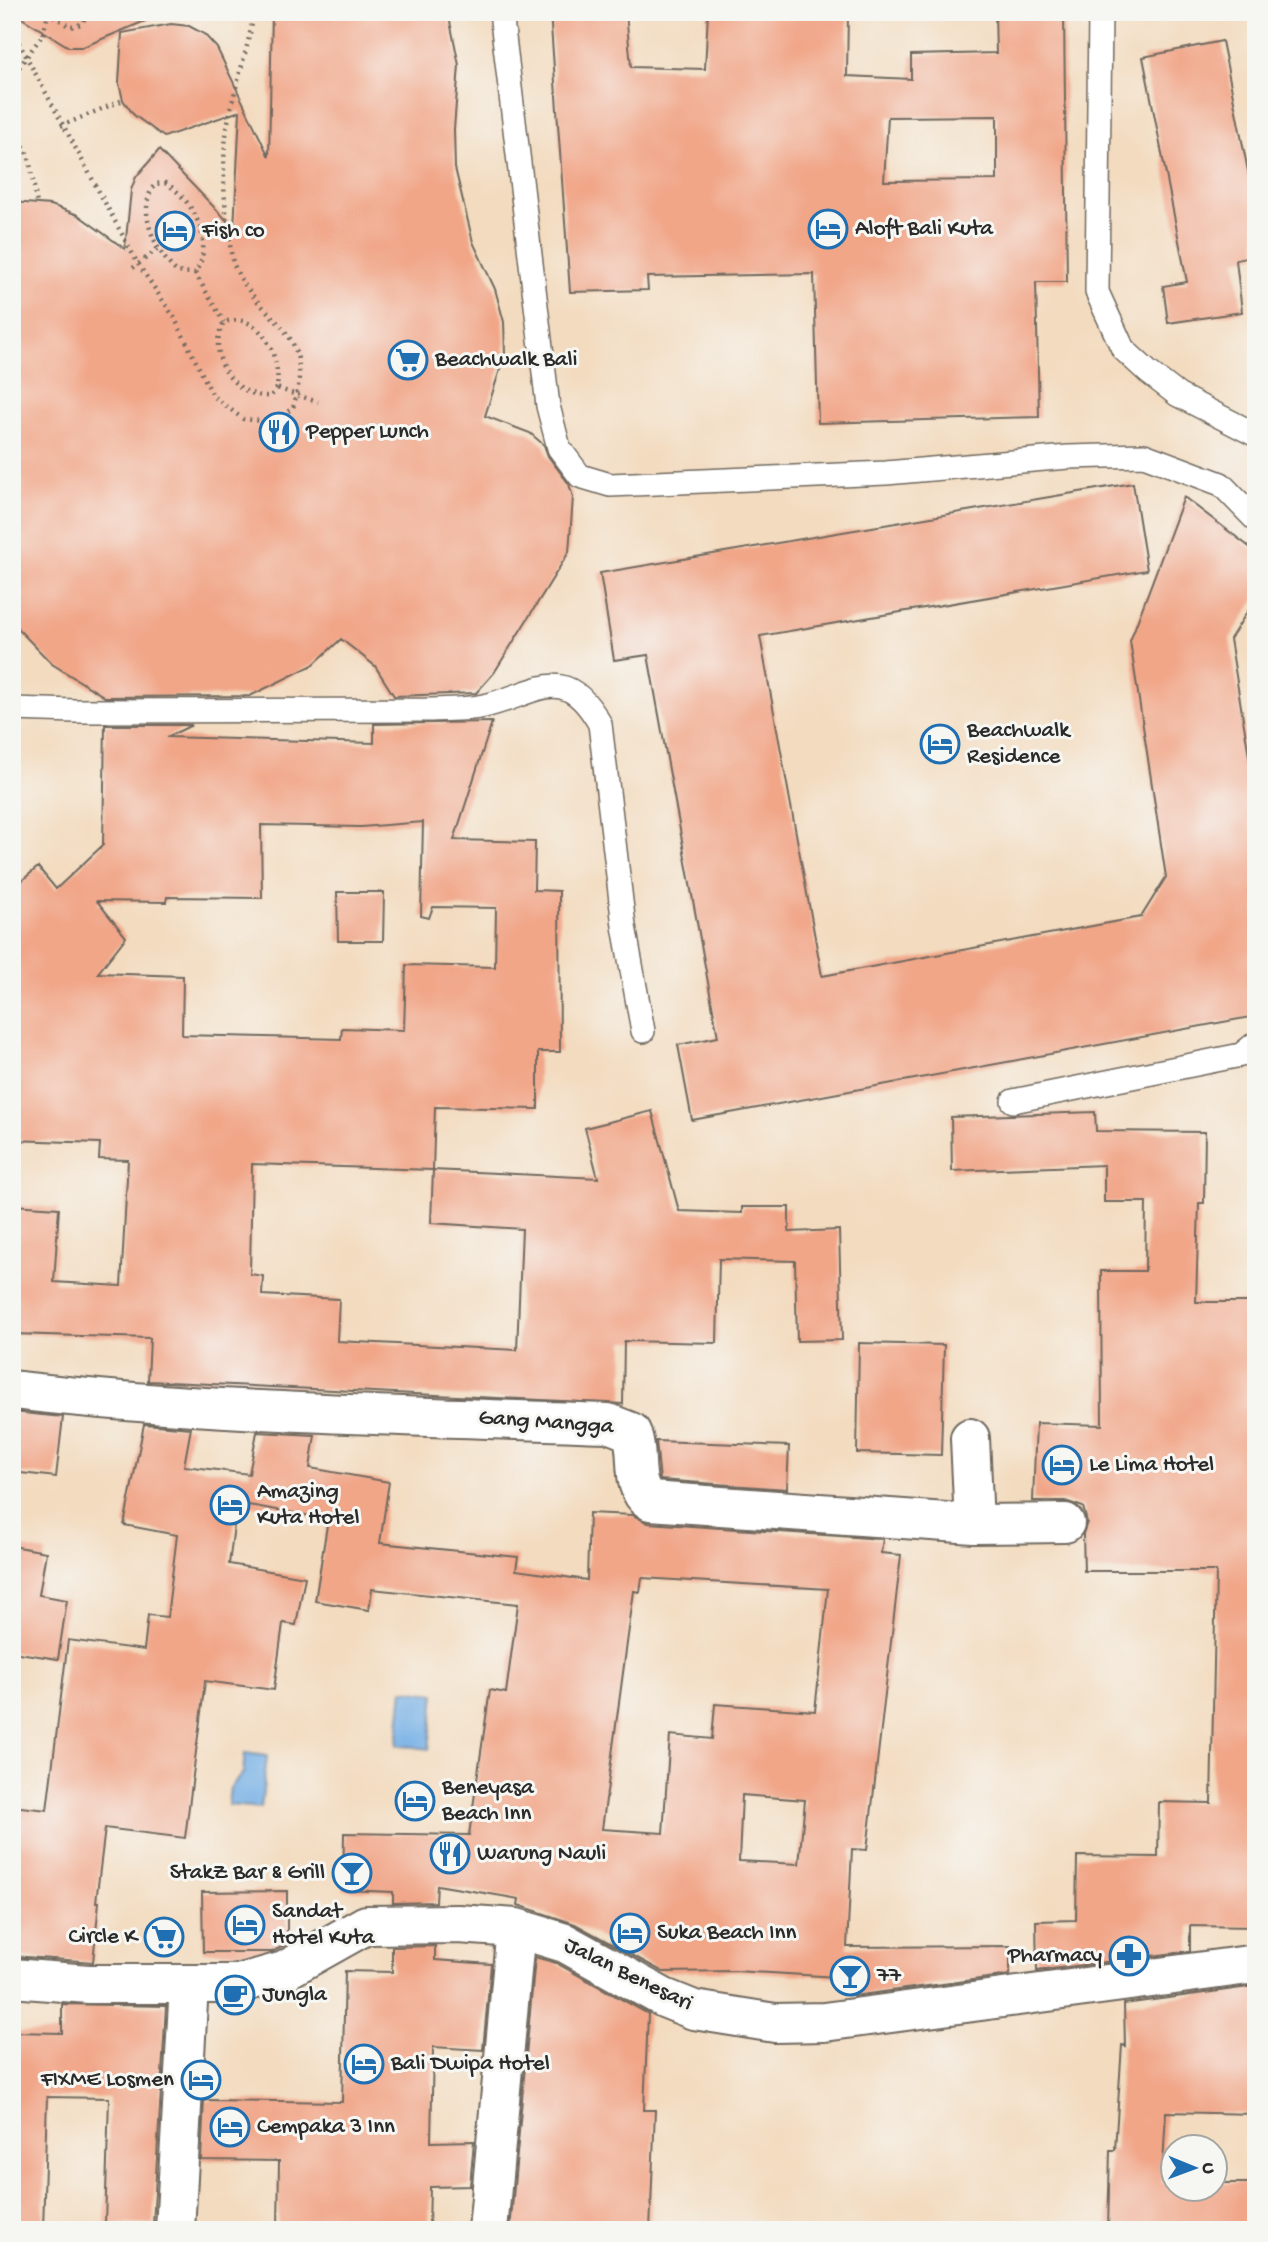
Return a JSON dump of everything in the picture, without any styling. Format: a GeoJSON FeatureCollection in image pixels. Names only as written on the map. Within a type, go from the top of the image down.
{"type":"FeatureCollection","features":[{"type":"Feature","properties":{"kind":"street","name":"Gang Mangga"},"geometry":{"type":"LineString","coordinates":[[12,1390],[92,1399],[272,1411],[608,1423],[631,1432],[636,1442],[639,1485],[643,1496],[650,1501],[974,1524],[1065,1523]]}},
{"type":"Feature","properties":{"kind":"street"},"geometry":{"type":"LineString","coordinates":[[970,1438],[974,1524]]}},
{"type":"Feature","properties":{"kind":"street","name":"Jalan Benesari"},"geometry":{"type":"LineString","coordinates":[[12,1978],[89,1984],[239,1984],[284,1972],[366,1925],[516,1928],[565,1942],[664,1998],[694,2010],[775,2023],[824,2022],[1256,1964]]}},
{"type":"Feature","properties":{"kind":"street"},"geometry":{"type":"LineString","coordinates":[[488,2230],[516,1928]]}},
{"type":"Feature","properties":{"kind":"street"},"geometry":{"type":"LineString","coordinates":[[175,2230],[189,1986]]}},
{"type":"Feature","properties":{"kind":"lane"},"geometry":{"type":"LineString","coordinates":[[501,12],[548,406],[559,448],[580,476],[610,485],[886,473],[1068,457],[1144,455],[1221,484],[1256,520]]}},
{"type":"Feature","properties":{"kind":"lane"},"geometry":{"type":"LineString","coordinates":[[1100,12],[1097,292],[1123,349],[1148,372],[1178,395],[1256,435]]}},
{"type":"Feature","properties":{"kind":"lane"},"geometry":{"type":"LineString","coordinates":[[12,709],[75,712],[429,710],[483,707],[535,688],[564,687],[577,692],[589,704],[600,724],[624,926],[643,1031]]}},
{"type":"Feature","properties":{"kind":"lane"},"geometry":{"type":"LineString","coordinates":[[1013,1101],[1241,1055],[1256,1043]]}},
{"type":"Feature","properties":{"kind":"path"},"geometry":{"type":"LineString","coordinates":[[12,82],[14,71],[43,34],[48,12],[70,27],[81,24],[89,12]]}},
{"type":"Feature","properties":{"kind":"path"},"geometry":{"type":"LineString","coordinates":[[12,30],[61,126],[138,264],[174,317],[213,396],[243,419],[272,422],[293,408],[302,380],[298,353],[284,327],[256,298],[234,264],[222,188],[228,121],[247,58],[254,12]]}},
{"type":"Feature","properties":{"kind":"path"},"geometry":{"type":"LineString","coordinates":[[61,126],[123,100]]}},
{"type":"Feature","properties":{"kind":"path"},"geometry":{"type":"LineString","coordinates":[[12,120],[29,158],[37,204]]}},
{"type":"Feature","properties":{"kind":"path"},"geometry":{"type":"LineString","coordinates":[[165,183],[179,190],[192,207],[199,225],[202,258],[195,273],[177,272],[158,249],[149,224],[149,192],[155,184],[165,183]]}},
{"type":"Feature","properties":{"kind":"path"},"geometry":{"type":"LineString","coordinates":[[133,268],[158,249]]}},
{"type":"Feature","properties":{"kind":"path"},"geometry":{"type":"LineString","coordinates":[[195,273],[224,322]]}},
{"type":"Feature","properties":{"kind":"path"},"geometry":{"type":"LineString","coordinates":[[224,322],[246,322],[265,339],[277,361],[278,388],[271,396],[260,397],[245,393],[230,380],[223,366],[219,347],[220,330],[224,322]]}},
{"type":"Feature","properties":{"kind":"path"},"geometry":{"type":"LineString","coordinates":[[278,388],[318,402]]}},
{"type":"Feature","properties":{"kind":"water"},"geometry":{"type":"Polygon","coordinates":[[[403,1690],[435,1694],[429,1749],[397,1745],[403,1690]]]}},
{"type":"Feature","properties":{"kind":"water"},"geometry":{"type":"Polygon","coordinates":[[[245,1753],[267,1756],[261,1808],[228,1805],[230,1788],[243,1773],[245,1753]]]}},
{"type":"Feature","properties":{"kind":"building"},"geometry":{"type":"Polygon","coordinates":[[[12,12],[164,13],[83,47],[69,47],[12,12]]]}},
{"type":"Feature","properties":{"kind":"building","name":"Beachwalk Bali"},"geometry":{"type":"Polygon","coordinates":[[[272,12],[448,12],[459,65],[454,129],[455,168],[473,242],[495,289],[504,322],[505,354],[485,416],[530,433],[544,445],[548,456],[569,484],[573,497],[569,552],[494,673],[476,693],[394,696],[375,666],[341,639],[313,665],[250,696],[105,697],[52,664],[19,630],[12,618],[12,202],[51,205],[78,215],[125,249],[131,190],[136,177],[159,150],[234,228],[240,111],[164,137],[134,115],[123,100],[119,83],[122,33],[171,24],[189,26],[204,34],[217,48],[269,157],[272,12]]]}},
{"type":"Feature","properties":{"kind":"building"},"geometry":{"type":"Polygon","coordinates":[[[550,12],[626,12],[631,67],[705,69],[708,12],[848,12],[847,76],[911,79],[911,55],[996,53],[995,12],[1064,12],[1067,282],[1036,282],[1039,417],[818,423],[814,274],[647,277],[648,290],[570,292],[550,12]],[[997,116],[888,117],[884,181],[997,180],[997,116]]]}},
{"type":"Feature","properties":{"kind":"building"},"geometry":{"type":"Polygon","coordinates":[[[1222,41],[1256,211],[1256,256],[1236,260],[1242,312],[1168,323],[1163,286],[1187,282],[1143,57],[1222,41]]]}},
{"type":"Feature","properties":{"kind":"building"},"geometry":{"type":"Polygon","coordinates":[[[1133,483],[1147,570],[760,636],[822,976],[1141,917],[1166,877],[1130,641],[1184,497],[1256,552],[1256,598],[1230,639],[1256,799],[1256,1016],[692,1120],[678,1045],[718,1037],[648,655],[614,660],[600,573],[1133,483]]]}},
{"type":"Feature","properties":{"kind":"building"},"geometry":{"type":"Polygon","coordinates":[[[492,722],[454,840],[535,842],[534,890],[559,891],[560,1052],[538,1052],[538,1109],[435,1107],[433,1170],[598,1178],[585,1128],[652,1111],[679,1211],[742,1213],[742,1207],[789,1207],[789,1232],[839,1230],[842,1340],[797,1341],[795,1261],[719,1259],[717,1343],[624,1341],[623,1404],[148,1381],[150,1338],[12,1334],[12,1205],[59,1208],[54,1282],[121,1286],[128,1160],[99,1159],[100,1143],[12,1140],[12,889],[38,867],[56,889],[103,845],[105,725],[192,725],[167,737],[374,743],[374,724],[492,722]],[[423,822],[361,827],[261,825],[262,898],[167,897],[166,902],[97,901],[126,937],[98,973],[183,976],[182,1035],[341,1039],[342,1028],[404,1030],[406,965],[495,967],[496,908],[433,907],[429,918],[421,916],[423,822]],[[252,1164],[250,1274],[263,1276],[262,1295],[339,1299],[337,1341],[517,1350],[522,1229],[431,1223],[433,1170],[252,1164]]]}},
{"type":"Feature","properties":{"kind":"building"},"geometry":{"type":"Polygon","coordinates":[[[337,892],[384,892],[383,941],[338,941],[337,892]]]}},
{"type":"Feature","properties":{"kind":"building"},"geometry":{"type":"Polygon","coordinates":[[[1095,1112],[1096,1131],[1205,1132],[1204,1203],[1199,1203],[1196,1302],[1256,1302],[1256,1927],[1190,1926],[1190,1951],[1037,1971],[1036,1921],[1076,1920],[1077,1856],[1158,1857],[1159,1802],[1211,1803],[1216,1571],[1084,1571],[1083,1534],[1087,1522],[1083,1507],[1065,1501],[1033,1501],[1036,1423],[1102,1425],[1101,1271],[1145,1271],[1146,1202],[1104,1202],[1104,1165],[952,1171],[951,1117],[1095,1112]]]}},
{"type":"Feature","properties":{"kind":"building"},"geometry":{"type":"Polygon","coordinates":[[[859,1343],[944,1345],[941,1455],[857,1453],[859,1343]]]}},
{"type":"Feature","properties":{"kind":"building"},"geometry":{"type":"Polygon","coordinates":[[[12,1412],[63,1417],[56,1477],[12,1472],[12,1412]]]}},
{"type":"Feature","properties":{"kind":"building"},"geometry":{"type":"Polygon","coordinates":[[[144,1424],[191,1428],[184,1466],[249,1474],[257,1432],[315,1435],[310,1468],[389,1482],[380,1543],[518,1557],[516,1570],[587,1580],[589,1513],[633,1515],[648,1523],[883,1539],[881,1553],[901,1555],[867,1850],[852,1849],[847,1947],[1010,1946],[1010,1975],[853,1996],[854,1978],[735,1971],[663,1972],[575,1924],[518,1905],[519,1899],[437,1885],[436,1902],[393,1903],[393,1892],[343,1890],[344,1833],[469,1835],[490,1690],[506,1693],[518,1604],[372,1589],[369,1610],[315,1601],[328,1519],[237,1503],[229,1564],[305,1577],[296,1625],[283,1623],[274,1690],[205,1681],[185,1838],[105,1828],[96,1902],[99,1902],[93,1962],[12,1956],[12,1806],[47,1810],[68,1640],[144,1650],[148,1615],[167,1617],[177,1535],[124,1525],[144,1424]],[[642,1578],[640,1592],[634,1591],[602,1829],[663,1833],[670,1735],[712,1739],[715,1704],[815,1711],[828,1589],[642,1578]],[[742,1795],[739,1861],[799,1864],[805,1800],[742,1795]]]}},
{"type":"Feature","properties":{"kind":"building"},"geometry":{"type":"Polygon","coordinates":[[[656,1441],[789,1446],[787,1489],[660,1480],[656,1441]]]}},
{"type":"Feature","properties":{"kind":"building"},"geometry":{"type":"Polygon","coordinates":[[[12,1546],[46,1552],[39,1595],[67,1600],[58,1659],[12,1652],[12,1546]]]}},
{"type":"Feature","properties":{"kind":"building"},"geometry":{"type":"Polygon","coordinates":[[[287,1891],[287,1944],[272,1952],[203,1952],[202,1892],[287,1891]]]}},
{"type":"Feature","properties":{"kind":"building"},"geometry":{"type":"Polygon","coordinates":[[[435,1946],[435,1960],[491,1964],[483,2050],[433,2047],[431,2142],[474,2141],[470,2186],[430,2187],[429,2230],[278,2230],[279,2161],[201,2160],[204,2100],[342,2102],[345,1971],[392,1972],[392,1947],[435,1946]]]}},
{"type":"Feature","properties":{"kind":"building"},"geometry":{"type":"Polygon","coordinates":[[[535,1957],[556,1963],[648,2014],[644,2110],[655,2110],[650,2230],[510,2230],[535,1957]]]}},
{"type":"Feature","properties":{"kind":"building"},"geometry":{"type":"Polygon","coordinates":[[[1256,1986],[1256,2114],[1166,2112],[1165,2134],[1160,2134],[1160,2204],[1230,2204],[1230,2183],[1255,2183],[1255,2230],[1108,2230],[1110,2150],[1115,2150],[1122,2045],[1125,2046],[1124,2004],[1256,1986]]]}},
{"type":"Feature","properties":{"kind":"building"},"geometry":{"type":"Polygon","coordinates":[[[62,2004],[166,2006],[153,2225],[105,2224],[109,2098],[47,2097],[43,2230],[12,2230],[12,2032],[62,2033],[62,2004]]]}},
{"type":"Feature","properties":{"kind":"place","name":"Aloft Bali Kuta"},"geometry":{"type":"Point","coordinates":[828,229]}},
{"type":"Feature","properties":{"kind":"place","name":"Fish co"},"geometry":{"type":"Point","coordinates":[175,231]}},
{"type":"Feature","properties":{"kind":"place","name":"Beachwalk Bali"},"geometry":{"type":"Point","coordinates":[408,360]}},
{"type":"Feature","properties":{"kind":"place","name":"Pepper Lunch"},"geometry":{"type":"Point","coordinates":[279,432]}},
{"type":"Feature","properties":{"kind":"place","name":"Beachwalk Residence"},"geometry":{"type":"Point","coordinates":[940,744]}},
{"type":"Feature","properties":{"kind":"place","name":"Le Lima Hotel"},"geometry":{"type":"Point","coordinates":[1062,1465]}},
{"type":"Feature","properties":{"kind":"place","name":"Amazing Kuta Hotel"},"geometry":{"type":"Point","coordinates":[230,1505]}},
{"type":"Feature","properties":{"kind":"place","name":"Beneyasa Beach Inn"},"geometry":{"type":"Point","coordinates":[415,1801]}},
{"type":"Feature","properties":{"kind":"place","name":"Warung Nauli"},"geometry":{"type":"Point","coordinates":[450,1854]}},
{"type":"Feature","properties":{"kind":"place","name":"StakZ Bar & Grill"},"geometry":{"type":"Point","coordinates":[352,1873]}},
{"type":"Feature","properties":{"kind":"place","name":"Sandat Hotel Kuta"},"geometry":{"type":"Point","coordinates":[245,1925]}},
{"type":"Feature","properties":{"kind":"place","name":"Suka Beach Inn"},"geometry":{"type":"Point","coordinates":[630,1933]}},
{"type":"Feature","properties":{"kind":"place","name":"Circle K"},"geometry":{"type":"Point","coordinates":[164,1937]}},
{"type":"Feature","properties":{"kind":"place","name":"Pharmacy"},"geometry":{"type":"Point","coordinates":[1129,1956]}},
{"type":"Feature","properties":{"kind":"place","name":"77"},"geometry":{"type":"Point","coordinates":[850,1976]}},
{"type":"Feature","properties":{"kind":"place","name":"Jungla"},"geometry":{"type":"Point","coordinates":[235,1995]}},
{"type":"Feature","properties":{"kind":"place","name":"Bali Dwipa Hotel"},"geometry":{"type":"Point","coordinates":[364,2064]}},
{"type":"Feature","properties":{"kind":"place","name":"FIXME Losmen"},"geometry":{"type":"Point","coordinates":[201,2080]}},
{"type":"Feature","properties":{"kind":"place","name":"Cempaka 3 Inn"},"geometry":{"type":"Point","coordinates":[230,2127]}}]}
